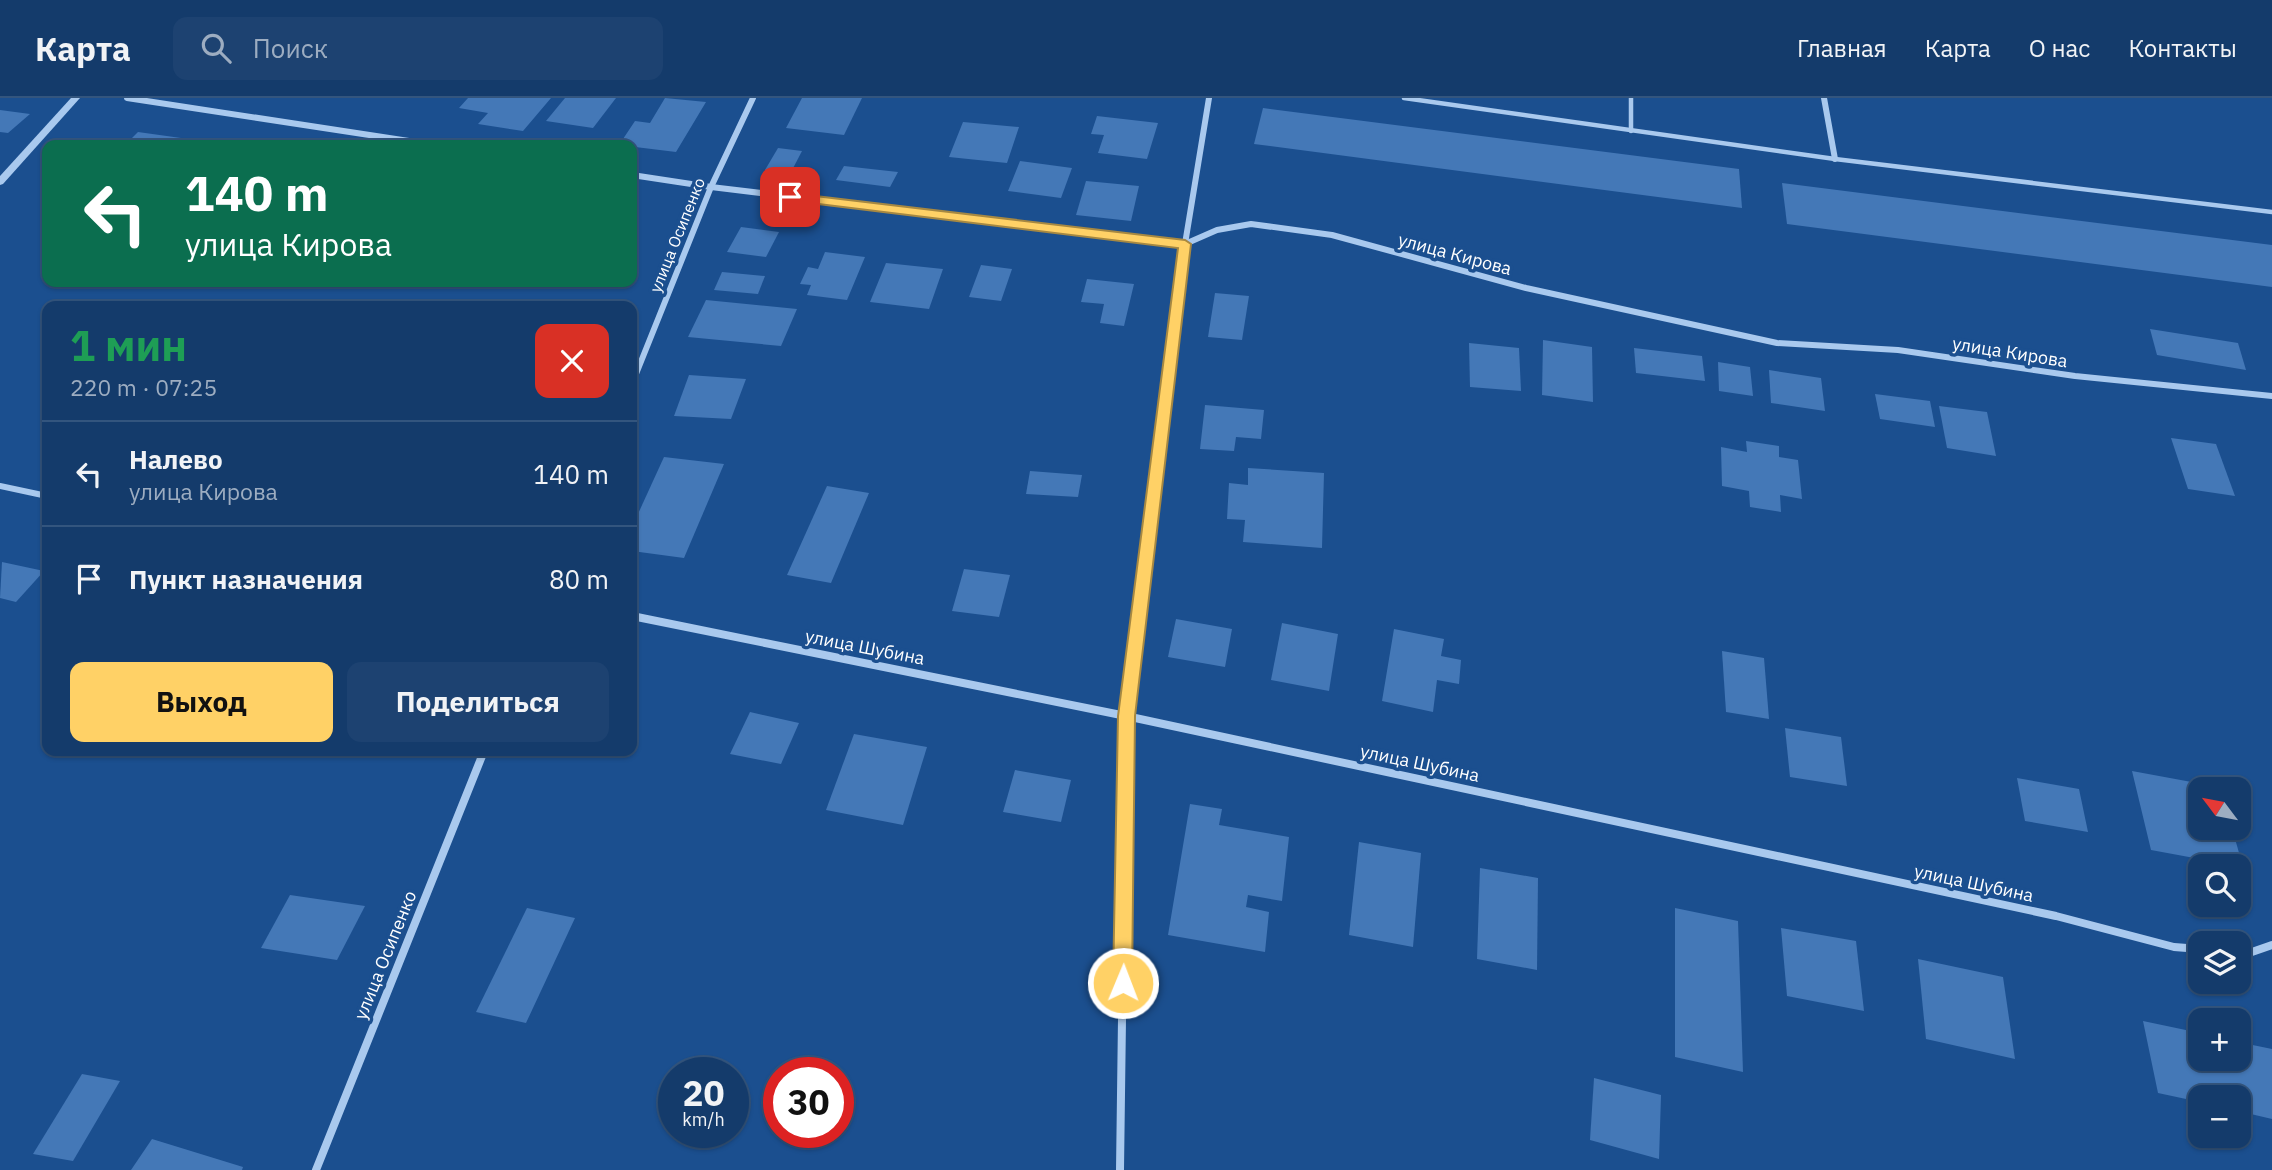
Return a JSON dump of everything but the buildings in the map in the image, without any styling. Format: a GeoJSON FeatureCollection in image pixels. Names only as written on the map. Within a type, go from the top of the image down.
{"type":"FeatureCollection","features":[{"type":"Feature","properties":{"kind":"street"},"geometry":{"type":"LineString","coordinates":[[0,182],[76,98]]}},
{"type":"Feature","properties":{"kind":"street"},"geometry":{"type":"LineString","coordinates":[[127,98],[402,140]]}},
{"type":"Feature","properties":{"kind":"street","name":"улица Осипенко"},"geometry":{"type":"LineString","coordinates":[[637,372],[711,187],[753,98]]}},
{"type":"Feature","properties":{"kind":"street"},"geometry":{"type":"LineString","coordinates":[[1120,1170],[1126,716],[1185,244],[1209,98]]}},
{"type":"Feature","properties":{"kind":"street"},"geometry":{"type":"LineString","coordinates":[[1824,98],[1835,159]]}},
{"type":"Feature","properties":{"kind":"street"},"geometry":{"type":"LineString","coordinates":[[637,176],[1185,244]]}},
{"type":"Feature","properties":{"kind":"street","name":"улица Кирова"},"geometry":{"type":"LineString","coordinates":[[1185,244],[1217,230],[1251,225],[1332,234],[1526,288],[1777,343],[1898,350],[2075,376],[2272,396]]}},
{"type":"Feature","properties":{"kind":"street"},"geometry":{"type":"LineString","coordinates":[[0,486],[42,495]]}},
{"type":"Feature","properties":{"kind":"street","name":"улица Шубина"},"geometry":{"type":"LineString","coordinates":[[637,617],[1126,716],[2056,916],[2174,947],[2188,948]]}},
{"type":"Feature","properties":{"kind":"street","name":"улица Осипенко"},"geometry":{"type":"LineString","coordinates":[[316,1170],[482,756]]}},
{"type":"Feature","properties":{"kind":"street"},"geometry":{"type":"LineString","coordinates":[[2251,952],[2272,945]]}},
{"type":"Feature","properties":{"kind":"lane"},"geometry":{"type":"LineString","coordinates":[[1404,98],[1835,159],[2272,212]]}},
{"type":"Feature","properties":{"kind":"lane"},"geometry":{"type":"LineString","coordinates":[[1631,98],[1631,131]]}},
{"type":"Feature","properties":{"kind":"route"},"geometry":{"type":"LineString","coordinates":[[790,197],[1185,244],[1126,716],[1123,983]]}}]}
